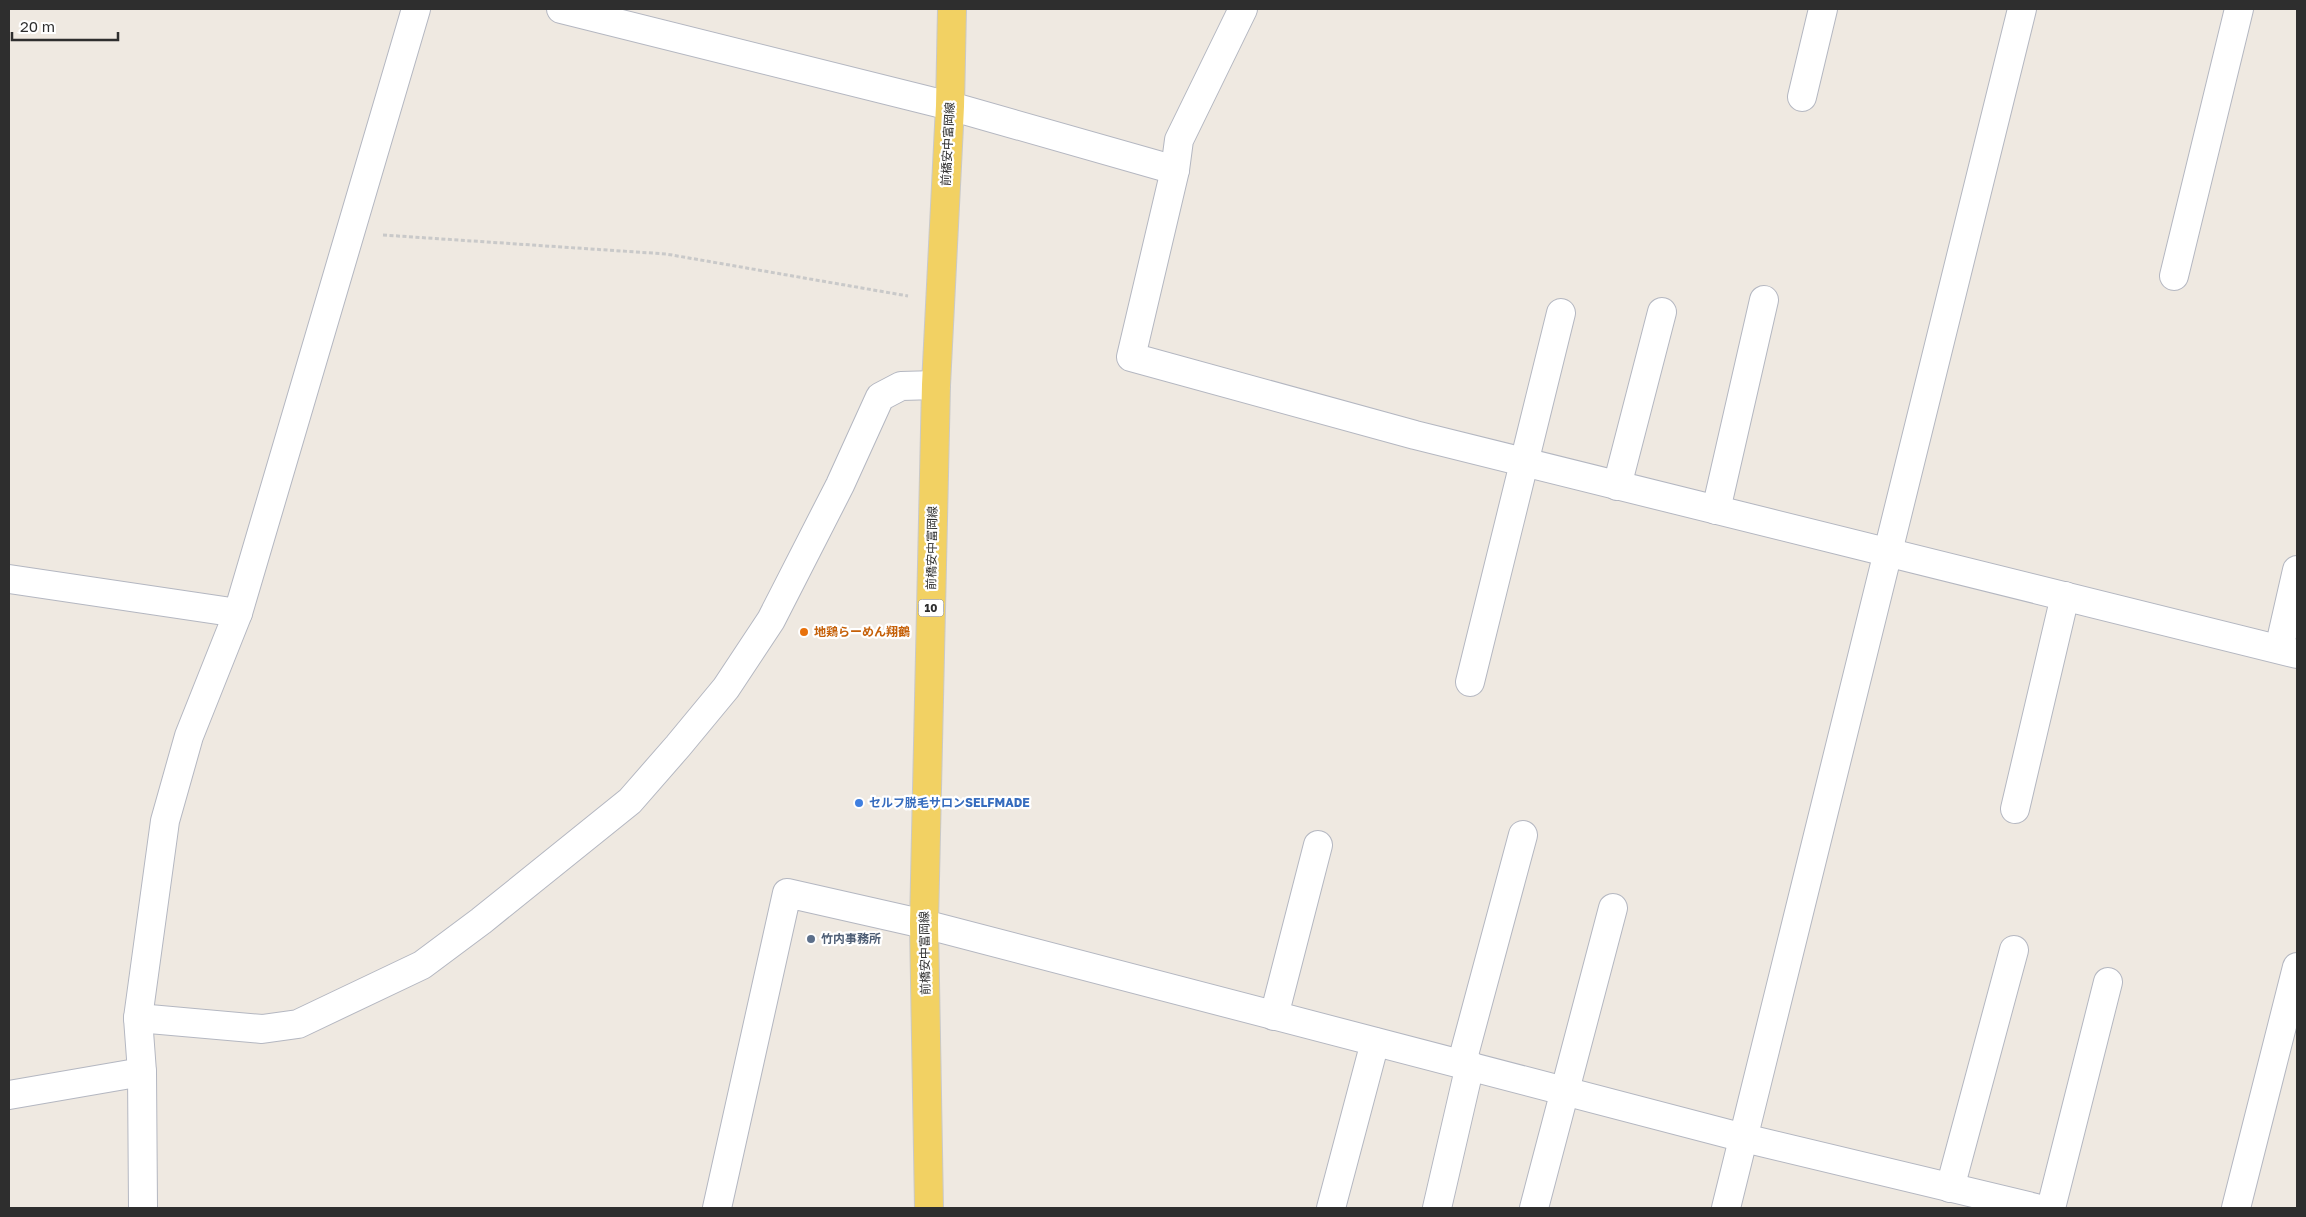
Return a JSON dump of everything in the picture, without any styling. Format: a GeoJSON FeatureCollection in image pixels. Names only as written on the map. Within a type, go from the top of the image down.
{"type":"FeatureCollection","features":[{"type":"Feature","properties":{"kind":"main road","name":"前橋安中富岡線"},"geometry":{"type":"LineString","coordinates":[[929,1208],[924,924],[936,385],[950,106],[952,9]]}},
{"type":"Feature","properties":{"kind":"street"},"geometry":{"type":"LineString","coordinates":[[143,1208],[142,1072],[138,1018],[165,821],[188,736],[238,613],[416,9]]}},
{"type":"Feature","properties":{"kind":"street"},"geometry":{"type":"LineString","coordinates":[[562,9],[950,106],[1175,170]]}},
{"type":"Feature","properties":{"kind":"street"},"geometry":{"type":"LineString","coordinates":[[1243,9],[1179,140],[1175,170],[1131,357],[1415,435],[2288,651],[2297,570]]}},
{"type":"Feature","properties":{"kind":"street"},"geometry":{"type":"LineString","coordinates":[[1802,97],[1823,9]]}},
{"type":"Feature","properties":{"kind":"street"},"geometry":{"type":"LineString","coordinates":[[1726,1208],[2022,9]]}},
{"type":"Feature","properties":{"kind":"street"},"geometry":{"type":"LineString","coordinates":[[2174,276],[2239,9]]}},
{"type":"Feature","properties":{"kind":"street"},"geometry":{"type":"LineString","coordinates":[[1716,510],[1764,300]]}},
{"type":"Feature","properties":{"kind":"street"},"geometry":{"type":"LineString","coordinates":[[1617,486],[1662,312]]}},
{"type":"Feature","properties":{"kind":"street"},"geometry":{"type":"LineString","coordinates":[[1470,682],[1561,313]]}},
{"type":"Feature","properties":{"kind":"street"},"geometry":{"type":"LineString","coordinates":[[138,1018],[262,1028],[298,1024],[422,965],[481,921],[630,801],[678,746],[726,688],[771,620],[840,485],[880,397],[901,386],[936,385]]}},
{"type":"Feature","properties":{"kind":"street"},"geometry":{"type":"LineString","coordinates":[[9,579],[238,613]]}},
{"type":"Feature","properties":{"kind":"street"},"geometry":{"type":"LineString","coordinates":[[2015,809],[2065,596]]}},
{"type":"Feature","properties":{"kind":"street"},"geometry":{"type":"LineString","coordinates":[[1437,1208],[1466,1064],[1523,835]]}},
{"type":"Feature","properties":{"kind":"street"},"geometry":{"type":"LineString","coordinates":[[1274,1016],[1318,845]]}},
{"type":"Feature","properties":{"kind":"street"},"geometry":{"type":"LineString","coordinates":[[717,1208],[787,893],[924,924],[1744,1138],[2036,1208]]}},
{"type":"Feature","properties":{"kind":"street"},"geometry":{"type":"LineString","coordinates":[[1534,1208],[1613,908]]}},
{"type":"Feature","properties":{"kind":"street"},"geometry":{"type":"LineString","coordinates":[[1950,1188],[2014,950]]}},
{"type":"Feature","properties":{"kind":"street"},"geometry":{"type":"LineString","coordinates":[[2236,1208],[2297,967]]}},
{"type":"Feature","properties":{"kind":"street"},"geometry":{"type":"LineString","coordinates":[[2051,1208],[2108,982]]}},
{"type":"Feature","properties":{"kind":"street"},"geometry":{"type":"LineString","coordinates":[[1332,1208],[1375,1042]]}},
{"type":"Feature","properties":{"kind":"street"},"geometry":{"type":"LineString","coordinates":[[9,1095],[142,1072]]}},
{"type":"Feature","properties":{"kind":"path"},"geometry":{"type":"LineString","coordinates":[[350,232],[666,254],[940,302]]}},
{"type":"Feature","properties":{"kind":"place","name":"地鶏らーめん翔鶴"},"geometry":{"type":"Point","coordinates":[804,632]}},
{"type":"Feature","properties":{"kind":"place","name":"セルフ脱毛サロンSELFMADE"},"geometry":{"type":"Point","coordinates":[859,803]}},
{"type":"Feature","properties":{"kind":"place","name":"竹内事務所"},"geometry":{"type":"Point","coordinates":[811,939]}}]}
